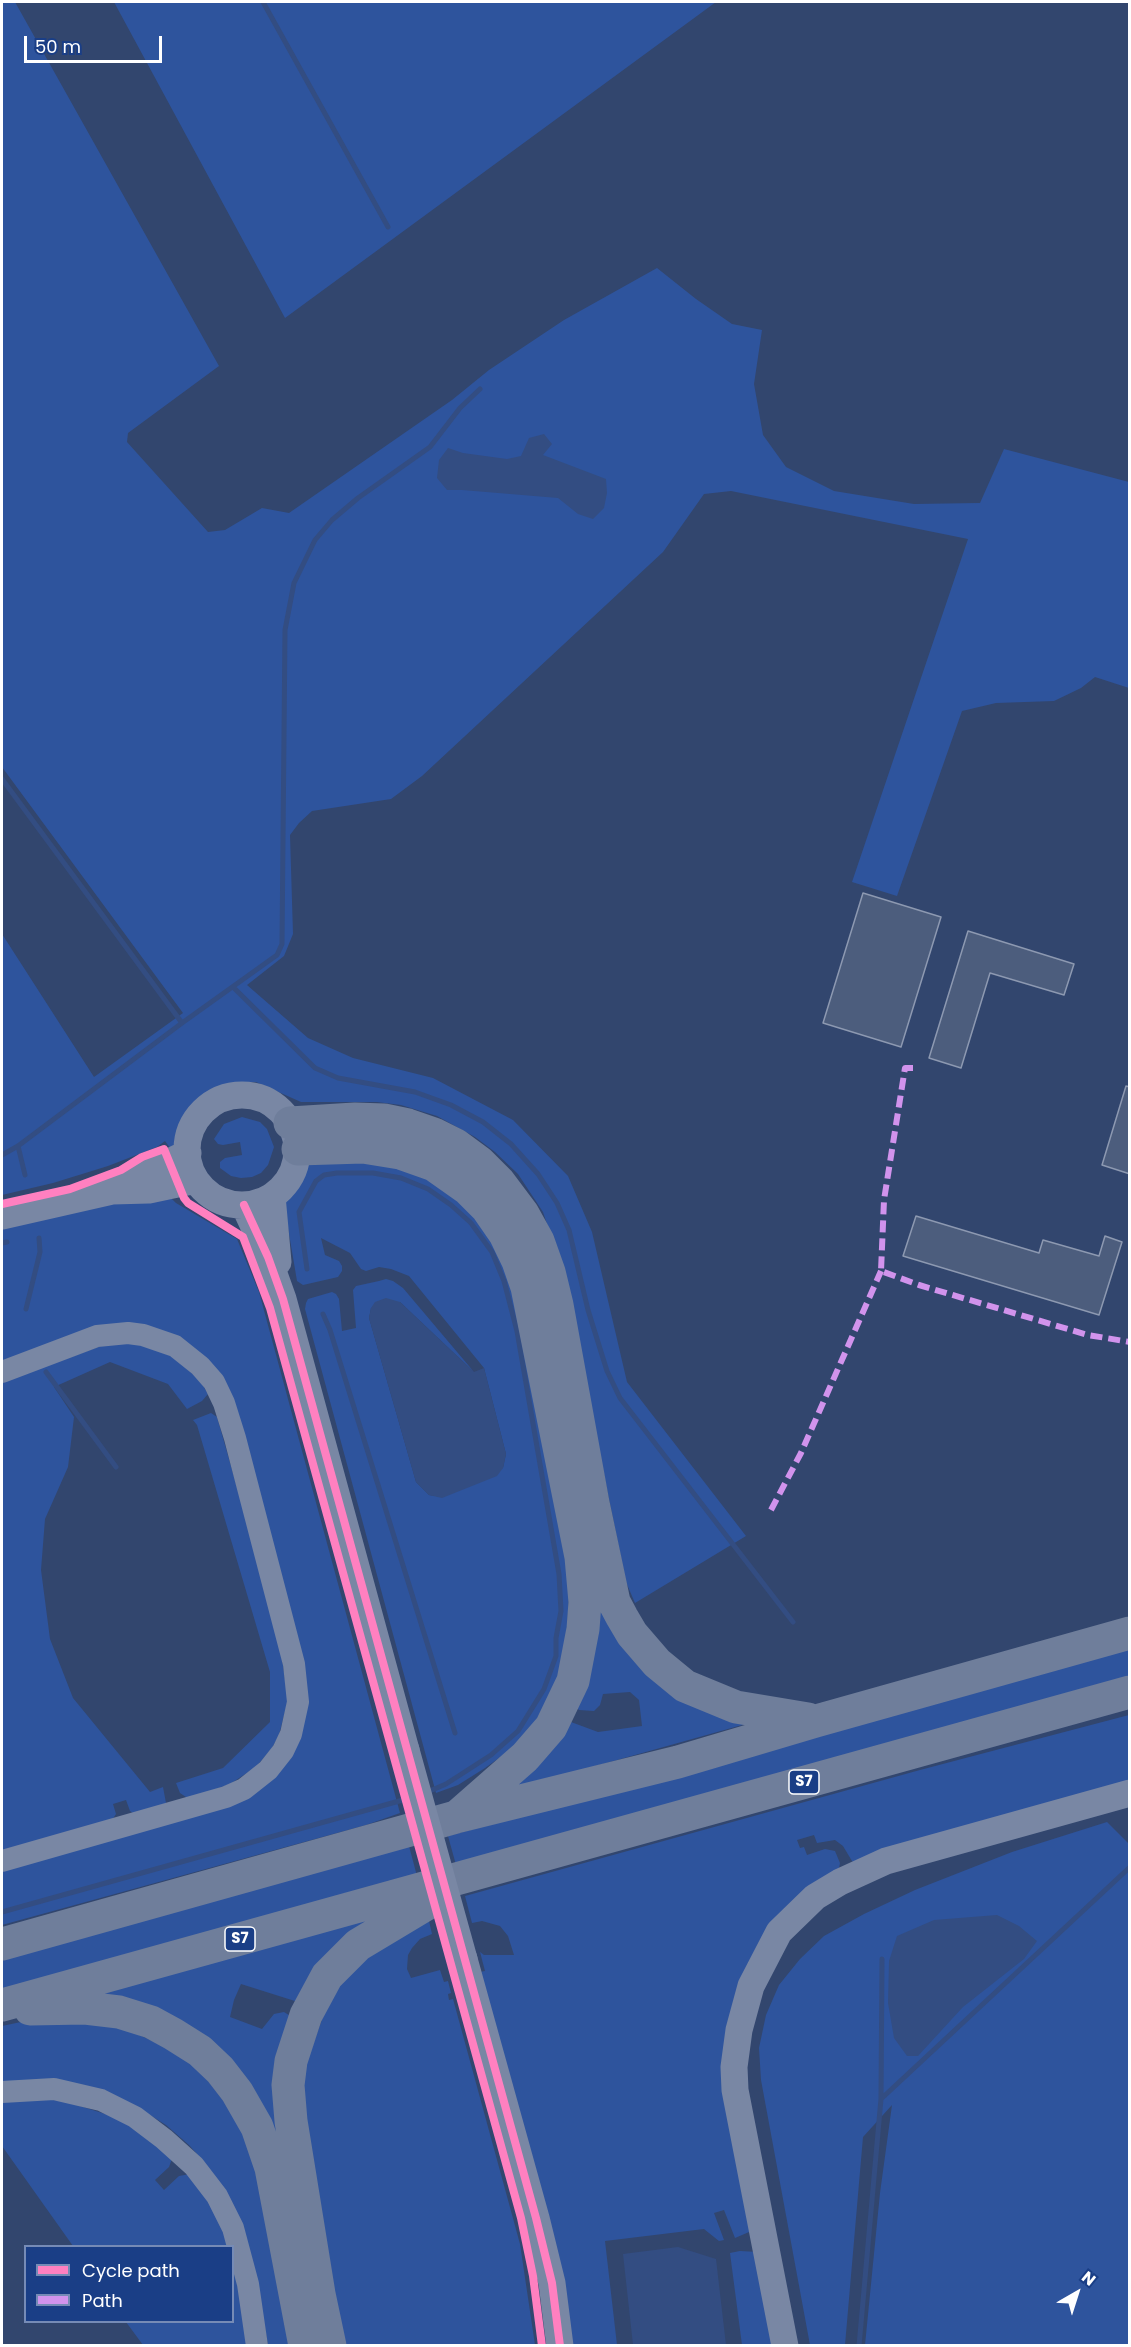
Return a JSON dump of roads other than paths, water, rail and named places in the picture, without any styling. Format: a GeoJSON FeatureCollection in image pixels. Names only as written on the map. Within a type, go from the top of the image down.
{"type":"FeatureCollection","features":[{"type":"Feature","properties":{"kind":"highway"},"geometry":{"type":"LineString","coordinates":[[294,1136],[355,1119],[384,1120],[408,1125],[456,1145],[479,1162],[499,1182],[523,1214],[549,1272],[593,1503],[614,1602],[622,1617],[632,1634],[657,1663],[685,1686],[735,1707],[816,1721]]}},
{"type":"Feature","properties":{"kind":"highway"},"geometry":{"type":"LineString","coordinates":[[294,1136],[400,1153],[434,1166],[468,1189],[487,1208],[505,1234],[527,1287],[581,1557],[585,1602],[584,1629],[573,1681],[551,1727],[525,1757],[456,1817]]}},
{"type":"Feature","properties":{"kind":"highway"},"geometry":{"type":"LineString","coordinates":[[2,1944],[456,1817],[678,1762],[1130,1633]]}},
{"type":"Feature","properties":{"kind":"highway","name":"S7"},"geometry":{"type":"LineString","coordinates":[[2,2005],[1130,1692]]}},
{"type":"Feature","properties":{"kind":"highway"},"geometry":{"type":"LineString","coordinates":[[330,2346],[319,2294],[291,2121],[288,2085],[296,2042],[306,2015],[322,1984],[358,1945],[478,1873]]}},
{"type":"Feature","properties":{"kind":"highway"},"geometry":{"type":"LineString","coordinates":[[2,2011],[45,2007],[119,2012],[151,2022],[173,2034],[200,2051],[220,2070],[237,2092],[257,2127],[272,2168],[305,2346]]}},
{"type":"Feature","properties":{"kind":"street"},"geometry":{"type":"LineString","coordinates":[[244,1095],[263,1099],[279,1109],[294,1136],[291,1176],[280,1190],[264,1201],[244,1205],[219,1200],[196,1180],[188,1153],[188,1143],[194,1124],[206,1108],[224,1098],[244,1095]]}},
{"type":"Feature","properties":{"kind":"street"},"geometry":{"type":"LineString","coordinates":[[112,1191],[188,1153]]}},
{"type":"Feature","properties":{"kind":"street"},"geometry":{"type":"LineString","coordinates":[[2,1216],[112,1191],[149,1190],[196,1180]]}},
{"type":"Feature","properties":{"kind":"street"},"geometry":{"type":"LineString","coordinates":[[272,1196],[283,1299]]}},
{"type":"Feature","properties":{"kind":"street"},"geometry":{"type":"LineString","coordinates":[[244,1205],[268,1257],[283,1299],[539,2229],[552,2283],[560,2346]]}},
{"type":"Feature","properties":{"kind":"street"},"geometry":{"type":"LineString","coordinates":[[2,1372],[97,1336],[128,1333],[143,1335],[175,1346],[201,1366],[214,1382],[224,1403],[235,1438],[294,1664],[298,1702],[291,1734],[283,1751],[268,1770],[244,1789],[226,1797],[2,1862]]}},
{"type":"Feature","properties":{"kind":"street"},"geometry":{"type":"LineString","coordinates":[[785,2346],[735,2090],[734,2067],[739,2030],[751,1986],[779,1932],[815,1898],[840,1882],[886,1861],[1130,1793]]}},
{"type":"Feature","properties":{"kind":"street"},"geometry":{"type":"LineString","coordinates":[[2,2092],[54,2089],[102,2100],[135,2117],[194,2166],[217,2196],[232,2228],[248,2284],[258,2346]]}},
{"type":"Feature","properties":{"kind":"waterway"},"geometry":{"type":"LineString","coordinates":[[263,2],[388,227]]}},
{"type":"Feature","properties":{"kind":"waterway"},"geometry":{"type":"LineString","coordinates":[[2,1155],[18,1146],[277,955],[282,944],[285,630],[294,583],[315,540],[332,520],[358,498],[430,447],[460,408],[480,389]]}},
{"type":"Feature","properties":{"kind":"waterway"},"geometry":{"type":"LineString","coordinates":[[2,779],[182,1023]]}},
{"type":"Feature","properties":{"kind":"waterway"},"geometry":{"type":"LineString","coordinates":[[233,987],[315,1068],[338,1078],[415,1092],[451,1105],[483,1122],[511,1144],[538,1174],[557,1203],[569,1230],[588,1310],[607,1371],[620,1398],[793,1622]]}},
{"type":"Feature","properties":{"kind":"waterway"},"geometry":{"type":"LineString","coordinates":[[18,1146],[25,1175]]}},
{"type":"Feature","properties":{"kind":"waterway"},"geometry":{"type":"LineString","coordinates":[[307,1269],[299,1212],[316,1181],[324,1175],[337,1173],[373,1173],[401,1178],[428,1189],[471,1223],[492,1252],[504,1281],[517,1331],[559,1574],[561,1611],[556,1638],[556,1656],[544,1689],[518,1731],[491,1755],[446,1784],[425,1793]]}},
{"type":"Feature","properties":{"kind":"waterway"},"geometry":{"type":"LineString","coordinates":[[26,1309],[40,1252],[39,1238]]}},
{"type":"Feature","properties":{"kind":"waterway"},"geometry":{"type":"LineString","coordinates":[[2,1243],[7,1242]]}},
{"type":"Feature","properties":{"kind":"waterway"},"geometry":{"type":"LineString","coordinates":[[323,1314],[330,1330],[455,1733]]}},
{"type":"Feature","properties":{"kind":"waterway"},"geometry":{"type":"LineString","coordinates":[[46,1372],[116,1467]]}},
{"type":"Feature","properties":{"kind":"waterway"},"geometry":{"type":"LineString","coordinates":[[2,1912],[410,1798]]}},
{"type":"Feature","properties":{"kind":"waterway"},"geometry":{"type":"LineString","coordinates":[[881,2099],[1130,1867]]}},
{"type":"Feature","properties":{"kind":"waterway"},"geometry":{"type":"LineString","coordinates":[[859,2346],[881,2099],[882,1959]]}}]}
